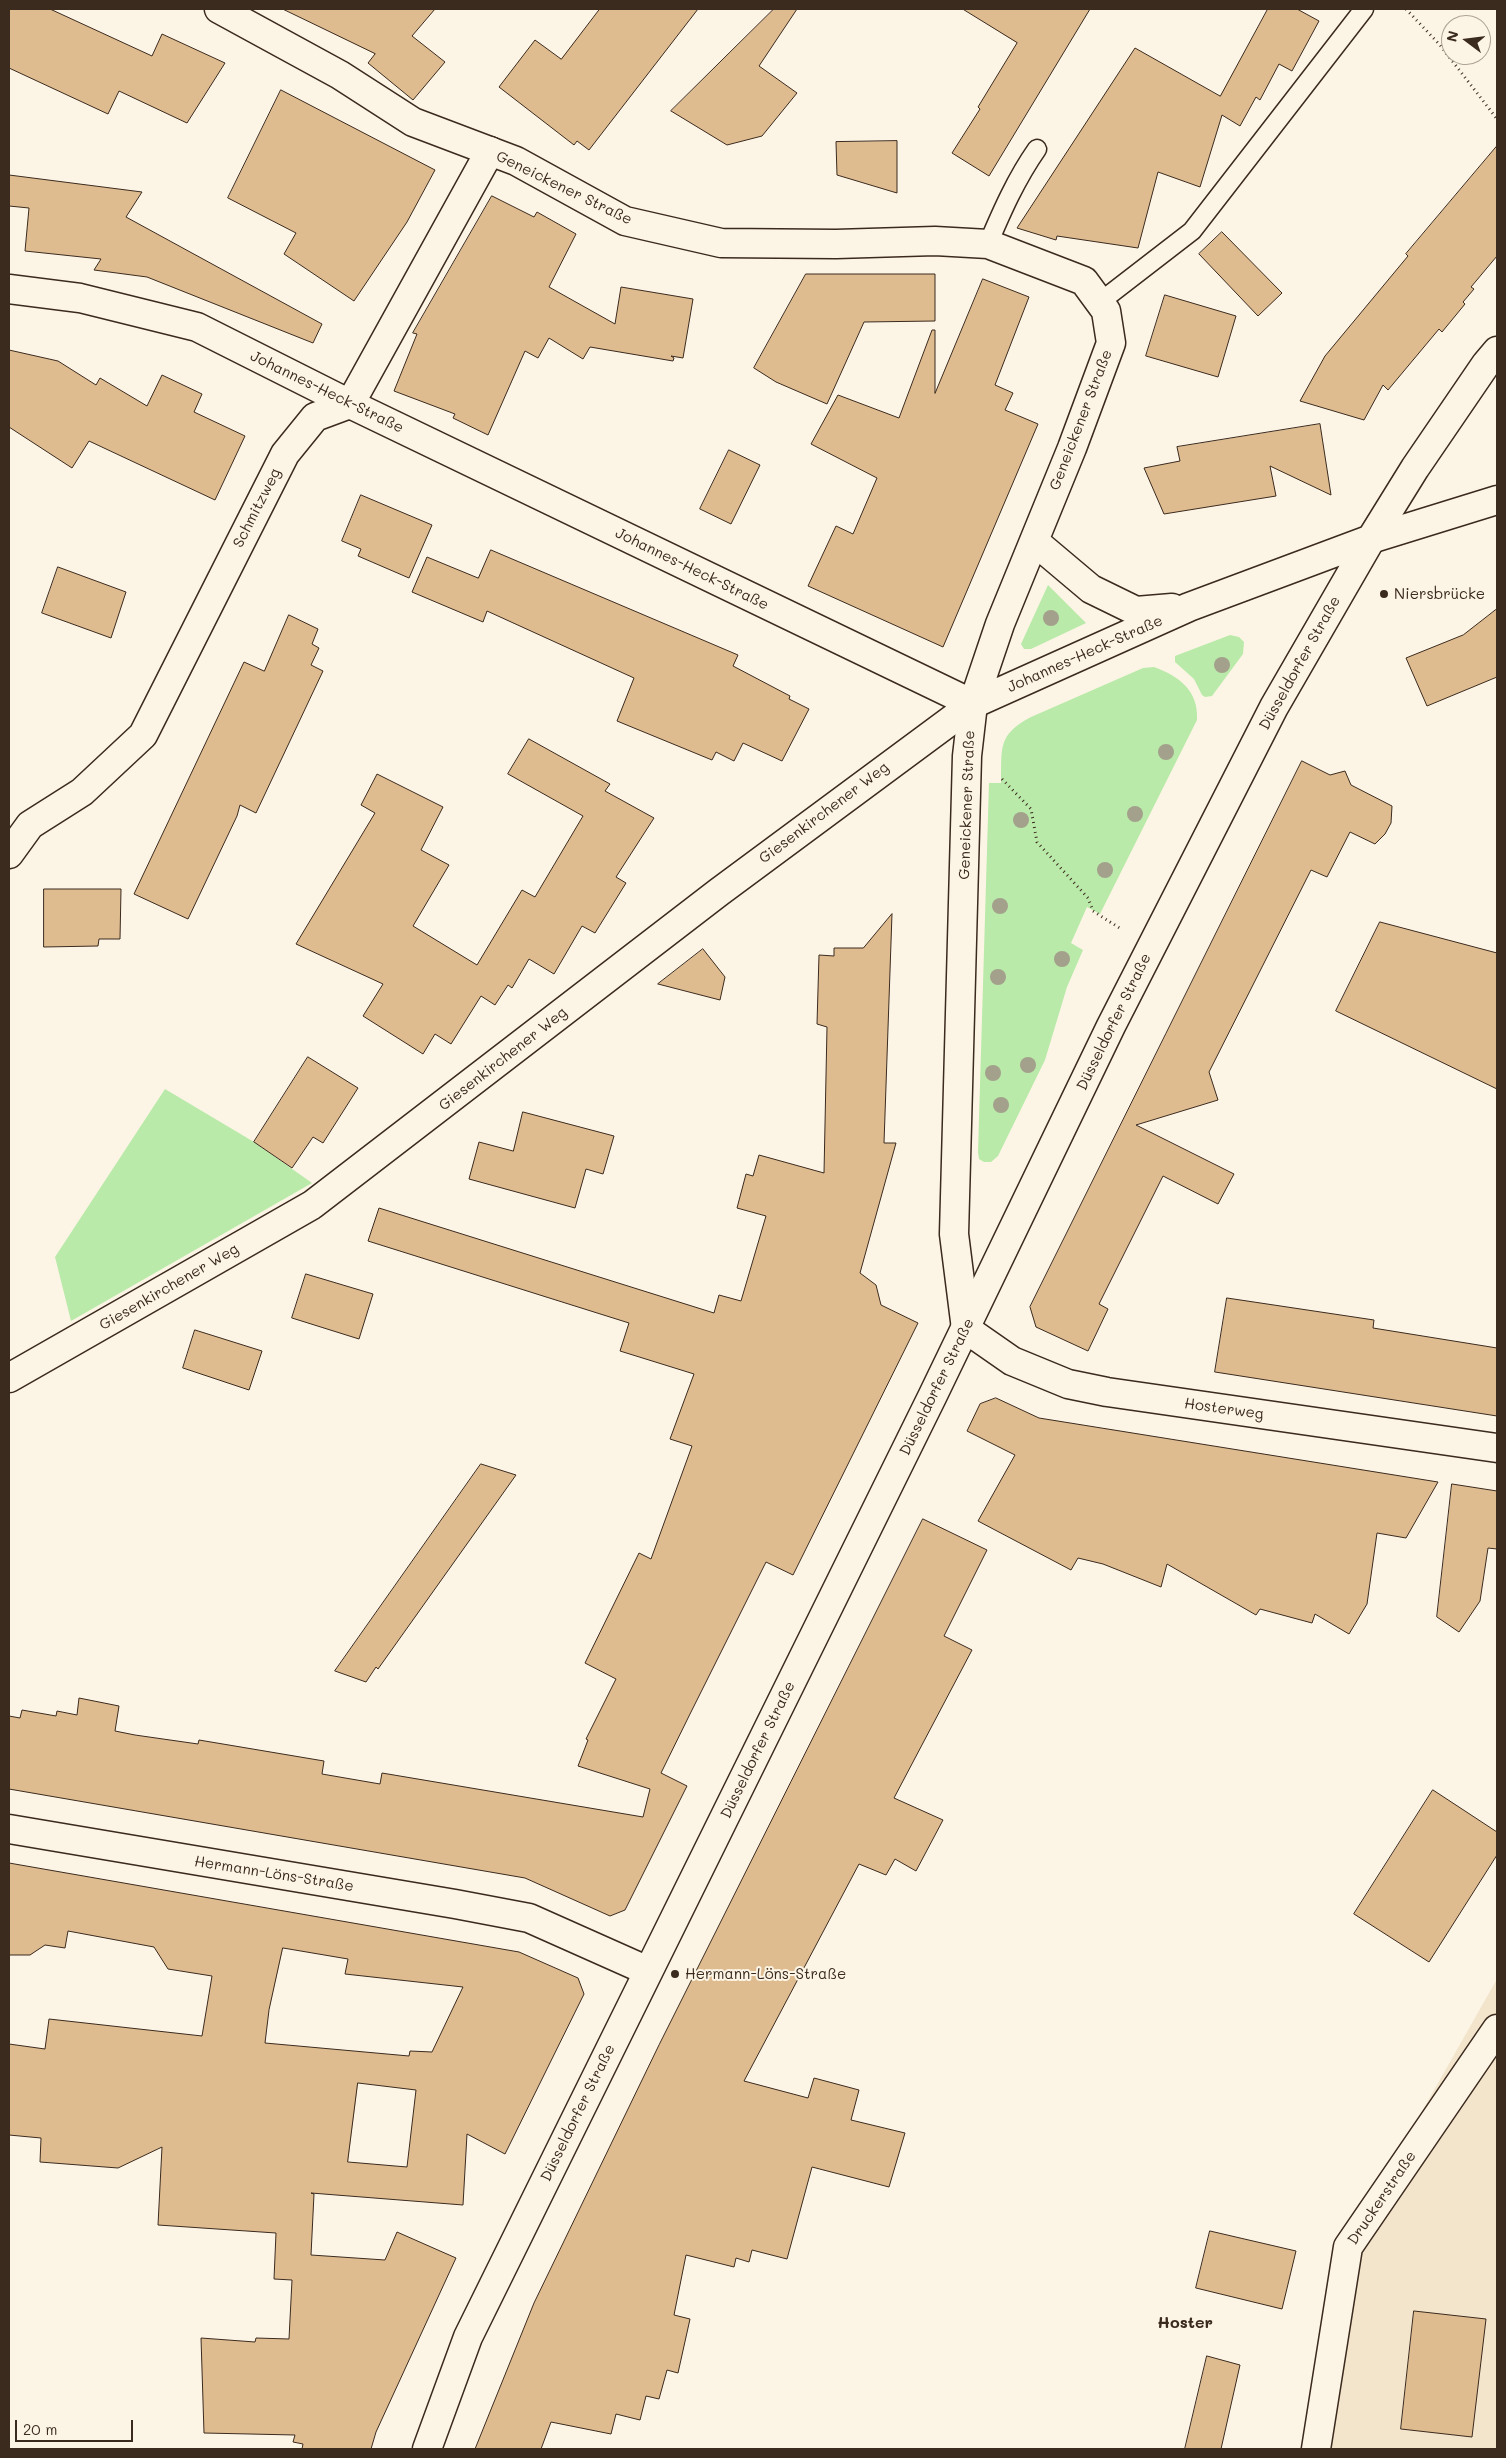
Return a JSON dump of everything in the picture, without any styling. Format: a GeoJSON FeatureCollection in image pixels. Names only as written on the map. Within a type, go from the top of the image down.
{"type":"FeatureCollection","features":[{"type":"Feature","properties":{"kind":"street","name":"Geneickener Straße"},"geometry":{"type":"LineString","coordinates":[[219,9],[340,75],[413,122],[516,161],[625,221],[721,243],[836,244],[935,241],[988,244],[1084,281],[1106,311],[1110,343],[1072,448],[1000,624],[972,704],[967,770],[954,1234],[966,1329]]}},
{"type":"Feature","properties":{"kind":"street"},"geometry":{"type":"LineString","coordinates":[[350,404],[490,151]]}},
{"type":"Feature","properties":{"kind":"street","name":"Johannes-Heck-Straße"},"geometry":{"type":"LineString","coordinates":[[9,289],[80,298],[197,328],[350,404],[972,704],[1189,607],[1371,539],[1497,500]]}},
{"type":"Feature","properties":{"kind":"street","name":"Düsseldorfer Straße"},"geometry":{"type":"LineString","coordinates":[[427,2449],[468,2337],[966,1329],[1111,1026],[1274,707],[1371,539],[1421,460],[1486,364],[1497,352]]}},
{"type":"Feature","properties":{"kind":"street","name":"Schmitzweg"},"geometry":{"type":"LineString","coordinates":[[9,854],[30,824],[82,792],[143,736],[285,454],[315,417],[350,404]]}},
{"type":"Feature","properties":{"kind":"street"},"geometry":{"type":"LineString","coordinates":[[1034,541],[1091,589],[1136,611],[1189,607]]}},
{"type":"Feature","properties":{"kind":"street","name":"Giesenkirchener Weg"},"geometry":{"type":"LineString","coordinates":[[9,1378],[312,1205],[711,898],[972,704]]}},
{"type":"Feature","properties":{"kind":"street","name":"Hosterweg"},"geometry":{"type":"LineString","coordinates":[[966,1329],[1012,1362],[1068,1384],[1107,1392],[1497,1448]]}},
{"type":"Feature","properties":{"kind":"street","name":"Hermann-Löns-Straße"},"geometry":{"type":"LineString","coordinates":[[9,1829],[529,1918],[648,1972]]}},
{"type":"Feature","properties":{"kind":"street","name":"Druckerstraße"},"geometry":{"type":"LineString","coordinates":[[1316,2449],[1348,2247],[1497,2030]]}},
{"type":"Feature","properties":{"kind":"lane"},"geometry":{"type":"LineString","coordinates":[[1100,302],[1192,232],[1364,9]]}},
{"type":"Feature","properties":{"kind":"lane"},"geometry":{"type":"LineString","coordinates":[[988,244],[1007,201],[1037,149]]}},
{"type":"Feature","properties":{"kind":"path"},"geometry":{"type":"LineString","coordinates":[[1406,9],[1440,45],[1497,119]]}},
{"type":"Feature","properties":{"kind":"path"},"geometry":{"type":"LineString","coordinates":[[967,770],[994,770],[1031,809],[1037,842],[1088,898],[1093,911],[1151,948]]}},
{"type":"Feature","properties":{"kind":"shaded area"},"geometry":{"type":"Polygon","coordinates":[[[1497,1979],[1497,2449],[1304,2449],[1332,2270],[1497,1979]]]}},
{"type":"Feature","properties":{"kind":"green space"},"geometry":{"type":"Polygon","coordinates":[[[1048,585],[1086,623],[1031,649],[1024,649],[1021,644],[1048,585]]]}},
{"type":"Feature","properties":{"kind":"green space"},"geometry":{"type":"Polygon","coordinates":[[[1230,635],[1239,637],[1244,642],[1243,654],[1212,696],[1205,697],[1202,695],[1194,679],[1175,662],[1175,656],[1230,635]]]}},
{"type":"Feature","properties":{"kind":"green space"},"geometry":{"type":"Polygon","coordinates":[[[1154,667],[1172,675],[1186,686],[1195,701],[1197,720],[1100,914],[1087,907],[1071,943],[1083,950],[1067,987],[1045,1060],[998,1156],[991,1162],[984,1162],[979,1159],[978,1152],[989,783],[1001,783],[1001,760],[1004,744],[1012,730],[1020,724],[1031,717],[1143,668],[1154,667]]]}},
{"type":"Feature","properties":{"kind":"green space"},"geometry":{"type":"Polygon","coordinates":[[[165,1089],[254,1142],[312,1183],[71,1321],[55,1257],[165,1089]]]}},
{"type":"Feature","properties":{"kind":"building"},"geometry":{"type":"Polygon","coordinates":[[[9,9],[50,9],[152,56],[162,34],[225,63],[187,123],[119,91],[108,114],[9,68],[9,9]]]}},
{"type":"Feature","properties":{"kind":"building"},"geometry":{"type":"Polygon","coordinates":[[[283,9],[435,9],[412,36],[445,62],[413,100],[368,63],[375,54],[283,9]]]}},
{"type":"Feature","properties":{"kind":"building"},"geometry":{"type":"Polygon","coordinates":[[[600,9],[698,9],[589,150],[577,141],[574,145],[499,87],[535,40],[561,59],[600,9]]]}},
{"type":"Feature","properties":{"kind":"building"},"geometry":{"type":"Polygon","coordinates":[[[774,9],[797,9],[759,66],[797,93],[762,136],[727,145],[671,111],[774,9]]]}},
{"type":"Feature","properties":{"kind":"building"},"geometry":{"type":"Polygon","coordinates":[[[963,9],[1090,9],[989,176],[952,153],[980,109],[978,107],[1017,43],[963,9]]]}},
{"type":"Feature","properties":{"kind":"building"},"geometry":{"type":"Polygon","coordinates":[[[1268,9],[1297,9],[1319,21],[1292,71],[1279,64],[1260,100],[1256,97],[1240,126],[1222,115],[1200,187],[1158,172],[1138,248],[1057,236],[1056,240],[1017,228],[1135,48],[1220,96],[1268,9]]]}},
{"type":"Feature","properties":{"kind":"building"},"geometry":{"type":"Polygon","coordinates":[[[281,90],[435,170],[407,222],[354,301],[284,254],[296,233],[228,198],[281,90]]]}},
{"type":"Feature","properties":{"kind":"building"},"geometry":{"type":"Polygon","coordinates":[[[897,141],[897,193],[837,175],[836,142],[897,141]]]}},
{"type":"Feature","properties":{"kind":"building"},"geometry":{"type":"Polygon","coordinates":[[[1497,146],[1497,256],[1471,287],[1474,289],[1463,302],[1465,304],[1442,332],[1439,329],[1388,390],[1383,385],[1364,420],[1300,401],[1325,356],[1408,256],[1406,254],[1497,146]]]}},
{"type":"Feature","properties":{"kind":"building"},"geometry":{"type":"Polygon","coordinates":[[[9,175],[142,192],[126,217],[322,324],[313,343],[147,277],[94,270],[101,259],[25,251],[29,208],[9,206],[9,175]]]}},
{"type":"Feature","properties":{"kind":"building"},"geometry":{"type":"Polygon","coordinates":[[[492,196],[534,217],[537,212],[576,234],[549,287],[615,324],[621,287],[693,299],[683,358],[671,356],[674,358],[673,361],[590,347],[583,359],[549,338],[538,358],[525,351],[488,435],[453,418],[455,414],[394,391],[417,334],[413,333],[492,196]]]}},
{"type":"Feature","properties":{"kind":"building"},"geometry":{"type":"Polygon","coordinates":[[[1222,232],[1282,293],[1258,316],[1199,254],[1222,232]]]}},
{"type":"Feature","properties":{"kind":"building"},"geometry":{"type":"Polygon","coordinates":[[[806,274],[935,274],[935,321],[864,322],[827,404],[776,382],[754,368],[806,274]]]}},
{"type":"Feature","properties":{"kind":"building"},"geometry":{"type":"Polygon","coordinates":[[[983,279],[1029,297],[995,385],[1013,393],[1005,410],[1038,424],[943,647],[808,586],[836,526],[853,534],[877,478],[811,444],[838,395],[899,418],[932,330],[935,330],[935,393],[983,279]]]}},
{"type":"Feature","properties":{"kind":"building"},"geometry":{"type":"Polygon","coordinates":[[[1165,295],[1236,316],[1218,377],[1146,356],[1165,295]]]}},
{"type":"Feature","properties":{"kind":"building"},"geometry":{"type":"Polygon","coordinates":[[[9,350],[58,361],[96,385],[100,378],[147,406],[162,375],[202,394],[194,412],[245,436],[215,500],[89,441],[72,468],[9,427],[9,350]]]}},
{"type":"Feature","properties":{"kind":"building"},"geometry":{"type":"Polygon","coordinates":[[[1320,424],[1331,495],[1270,466],[1276,496],[1164,514],[1144,468],[1180,461],[1177,447],[1320,424]]]}},
{"type":"Feature","properties":{"kind":"building"},"geometry":{"type":"Polygon","coordinates":[[[729,450],[760,465],[731,524],[700,509],[729,450]]]}},
{"type":"Feature","properties":{"kind":"building"},"geometry":{"type":"Polygon","coordinates":[[[361,495],[432,525],[409,578],[358,556],[361,549],[342,541],[361,495]]]}},
{"type":"Feature","properties":{"kind":"building"},"geometry":{"type":"Polygon","coordinates":[[[491,550],[738,655],[733,666],[790,696],[789,699],[809,709],[782,761],[743,743],[734,761],[716,752],[712,760],[617,721],[634,678],[487,611],[483,622],[412,592],[427,557],[478,578],[491,550]]]}},
{"type":"Feature","properties":{"kind":"building"},"geometry":{"type":"Polygon","coordinates":[[[58,567],[126,592],[111,638],[42,613],[58,567]]]}},
{"type":"Feature","properties":{"kind":"building"},"geometry":{"type":"Polygon","coordinates":[[[1497,609],[1497,677],[1427,706],[1406,658],[1463,635],[1497,609]]]}},
{"type":"Feature","properties":{"kind":"building"},"geometry":{"type":"Polygon","coordinates":[[[289,615],[318,629],[312,644],[319,648],[311,665],[323,671],[256,813],[240,805],[237,816],[188,919],[134,894],[244,662],[264,671],[289,615]]]}},
{"type":"Feature","properties":{"kind":"building"},"geometry":{"type":"Polygon","coordinates":[[[529,739],[610,784],[605,791],[654,818],[616,877],[626,883],[595,933],[582,926],[554,974],[529,959],[512,988],[508,985],[495,1005],[481,996],[451,1044],[435,1034],[423,1054],[363,1016],[383,984],[296,944],[375,813],[361,805],[377,774],[443,807],[421,850],[449,865],[413,926],[477,965],[522,890],[535,897],[583,816],[508,774],[529,739]]]}},
{"type":"Feature","properties":{"kind":"building"},"geometry":{"type":"Polygon","coordinates":[[[1302,761],[1330,775],[1345,771],[1351,785],[1392,806],[1391,823],[1385,834],[1375,844],[1350,832],[1327,877],[1311,870],[1209,1072],[1218,1100],[1136,1125],[1234,1174],[1218,1204],[1163,1176],[1099,1304],[1108,1309],[1088,1351],[1036,1327],[1030,1307],[1302,761]]]}},
{"type":"Feature","properties":{"kind":"building"},"geometry":{"type":"Polygon","coordinates":[[[44,889],[121,889],[120,939],[99,939],[98,946],[44,947],[44,889]]]}},
{"type":"Feature","properties":{"kind":"building"},"geometry":{"type":"Polygon","coordinates":[[[892,914],[884,1143],[896,1143],[860,1273],[876,1285],[881,1305],[918,1323],[793,1575],[766,1562],[690,1714],[661,1773],[687,1786],[625,1910],[610,1916],[525,1878],[9,1789],[9,1716],[20,1718],[22,1710],[56,1716],[57,1711],[77,1715],[79,1698],[119,1706],[115,1731],[198,1744],[199,1740],[324,1761],[322,1774],[380,1784],[382,1773],[643,1817],[650,1789],[578,1766],[588,1740],[586,1739],[616,1679],[585,1663],[639,1553],[651,1559],[692,1446],[670,1439],[694,1374],[620,1351],[629,1323],[368,1241],[379,1208],[714,1313],[719,1295],[741,1301],[766,1216],[737,1208],[746,1174],[753,1176],[759,1155],[824,1173],[827,1027],[817,1024],[819,955],[834,956],[834,948],[863,948],[892,914]]]}},
{"type":"Feature","properties":{"kind":"building"},"geometry":{"type":"Polygon","coordinates":[[[1380,922],[1497,953],[1497,1089],[1336,1011],[1380,922]]]}},
{"type":"Feature","properties":{"kind":"building"},"geometry":{"type":"Polygon","coordinates":[[[703,949],[725,977],[720,1000],[658,984],[703,949]]]}},
{"type":"Feature","properties":{"kind":"building"},"geometry":{"type":"Polygon","coordinates":[[[308,1057],[358,1088],[323,1143],[313,1137],[292,1168],[254,1142],[308,1057]]]}},
{"type":"Feature","properties":{"kind":"building"},"geometry":{"type":"Polygon","coordinates":[[[523,1112],[614,1136],[603,1174],[586,1169],[575,1208],[469,1179],[479,1142],[513,1151],[523,1112]]]}},
{"type":"Feature","properties":{"kind":"building"},"geometry":{"type":"Polygon","coordinates":[[[306,1274],[373,1294],[359,1339],[292,1318],[306,1274]]]}},
{"type":"Feature","properties":{"kind":"building"},"geometry":{"type":"Polygon","coordinates":[[[1227,1298],[1374,1320],[1373,1328],[1497,1348],[1497,1416],[1215,1372],[1227,1298]]]}},
{"type":"Feature","properties":{"kind":"building"},"geometry":{"type":"Polygon","coordinates":[[[195,1330],[262,1351],[249,1390],[183,1368],[195,1330]]]}},
{"type":"Feature","properties":{"kind":"building"},"geometry":{"type":"Polygon","coordinates":[[[996,1398],[1039,1418],[1438,1482],[1406,1538],[1377,1533],[1367,1604],[1349,1634],[1315,1614],[1312,1623],[1260,1609],[1256,1615],[1167,1564],[1161,1587],[1103,1564],[1078,1558],[1071,1570],[978,1521],[1015,1455],[967,1431],[980,1404],[996,1398]]]}},
{"type":"Feature","properties":{"kind":"building"},"geometry":{"type":"Polygon","coordinates":[[[481,1464],[516,1475],[378,1669],[376,1667],[366,1682],[335,1671],[481,1464]]]}},
{"type":"Feature","properties":{"kind":"building"},"geometry":{"type":"Polygon","coordinates":[[[1452,1484],[1497,1491],[1497,1549],[1488,1548],[1480,1601],[1459,1632],[1437,1617],[1452,1484]]]}},
{"type":"Feature","properties":{"kind":"building"},"geometry":{"type":"Polygon","coordinates":[[[923,1519],[987,1550],[944,1636],[972,1650],[894,1798],[943,1820],[916,1871],[895,1859],[886,1875],[859,1864],[744,2081],[808,2098],[814,2078],[859,2090],[851,2120],[905,2133],[889,2187],[812,2167],[787,2259],[752,2250],[749,2262],[736,2258],[734,2267],[686,2255],[674,2315],[690,2319],[678,2373],[667,2370],[659,2399],[646,2396],[640,2420],[616,2414],[611,2434],[551,2422],[541,2449],[475,2449],[534,2303],[659,2045],[923,1519]]]}},
{"type":"Feature","properties":{"kind":"building"},"geometry":{"type":"Polygon","coordinates":[[[1433,1790],[1497,1832],[1497,1855],[1429,1962],[1354,1914],[1433,1790]]]}},
{"type":"Feature","properties":{"kind":"building"},"geometry":{"type":"Polygon","coordinates":[[[9,1863],[519,1952],[578,1978],[584,1994],[505,2154],[467,2134],[463,2205],[311,2193],[314,2194],[311,2255],[385,2260],[397,2232],[456,2258],[376,2432],[371,2449],[302,2449],[303,2444],[293,2442],[295,2435],[204,2433],[201,2338],[255,2342],[256,2338],[289,2339],[292,2280],[274,2279],[276,2233],[158,2225],[162,2147],[118,2168],[40,2162],[41,2138],[9,2135],[9,2044],[45,2049],[49,2019],[202,2036],[212,1976],[168,1969],[154,1947],[68,1931],[65,1948],[45,1945],[30,1955],[9,1955],[9,1863]],[[283,1948],[269,2010],[265,2043],[409,2056],[410,2051],[432,2052],[463,1987],[345,1974],[348,1959],[283,1948]],[[358,2083],[348,2162],[407,2167],[416,2090],[358,2083]]]}},
{"type":"Feature","properties":{"kind":"building"},"geometry":{"type":"Polygon","coordinates":[[[1210,2231],[1296,2251],[1282,2309],[1196,2288],[1210,2231]]]}},
{"type":"Feature","properties":{"kind":"building"},"geometry":{"type":"Polygon","coordinates":[[[1414,2311],[1486,2319],[1472,2437],[1401,2429],[1414,2311]]]}},
{"type":"Feature","properties":{"kind":"building"},"geometry":{"type":"Polygon","coordinates":[[[1207,2356],[1240,2365],[1221,2449],[1185,2449],[1207,2356]]]}},
{"type":"Feature","properties":{"kind":"place","name":"Niersbrücke"},"geometry":{"type":"Point","coordinates":[1384,594]}},
{"type":"Feature","properties":{"kind":"place","name":"Hermann-Löns-Straße"},"geometry":{"type":"Point","coordinates":[675,1974]}},
{"type":"Feature","properties":{"kind":"district","name":"Hoster"},"geometry":{"type":"Point","coordinates":[1185,2323]}}]}
